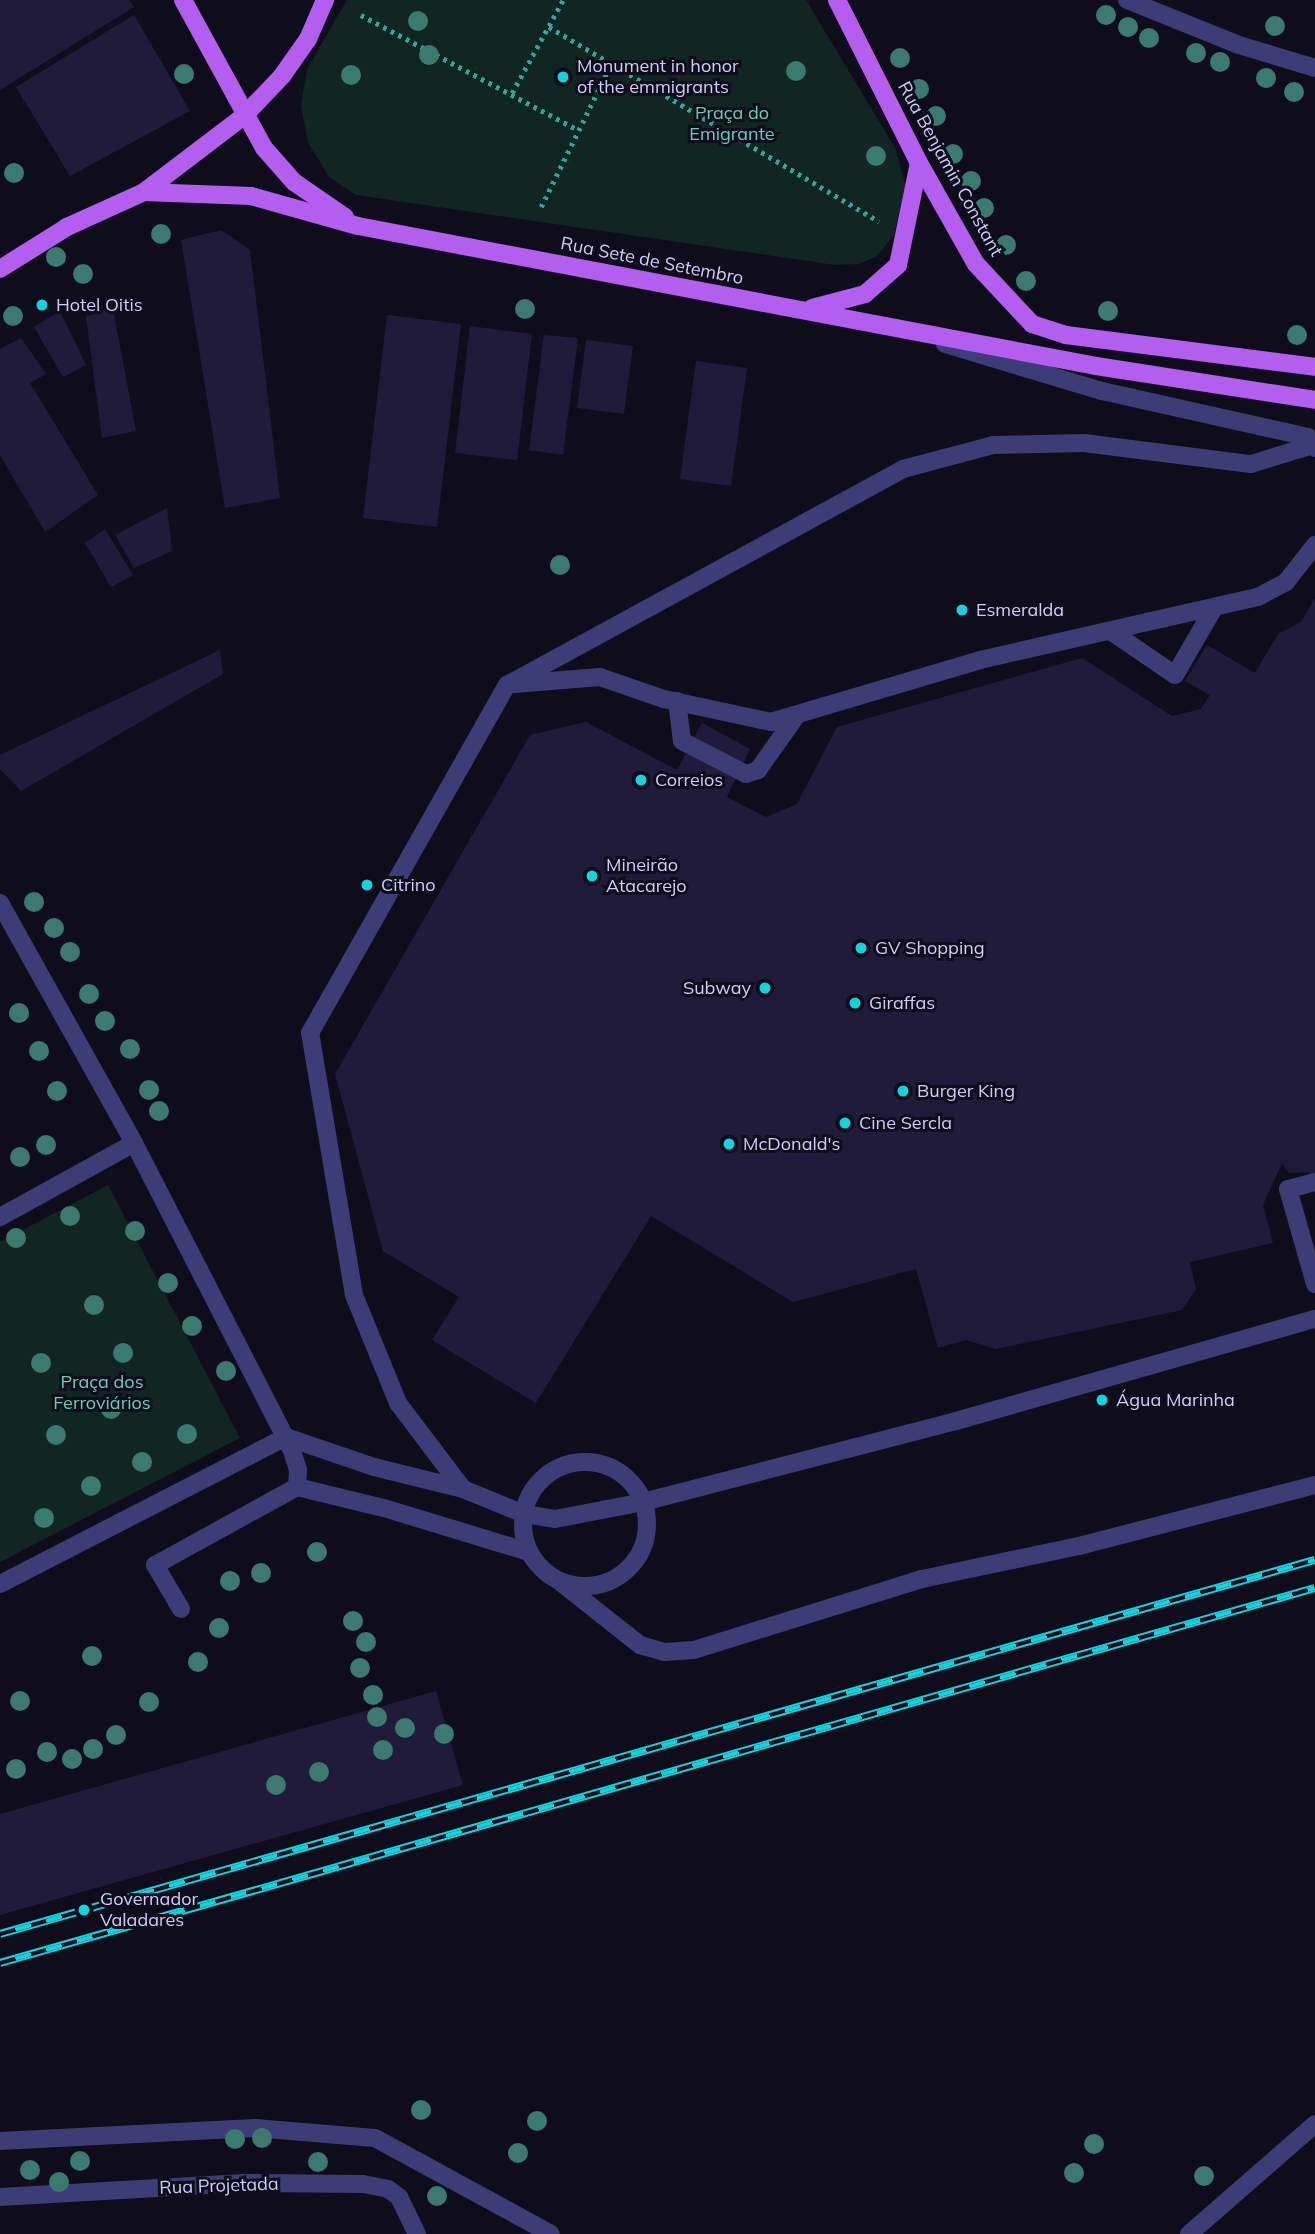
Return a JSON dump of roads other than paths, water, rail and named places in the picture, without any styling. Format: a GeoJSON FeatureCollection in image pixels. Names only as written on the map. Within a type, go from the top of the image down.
{"type":"FeatureCollection","features":[{"type":"Feature","properties":{"kind":"main road"},"geometry":{"type":"LineString","coordinates":[[183,0],[264,148],[294,182],[358,226]]}},
{"type":"Feature","properties":{"kind":"main road"},"geometry":{"type":"LineString","coordinates":[[144,192],[245,115],[282,76],[307,39],[325,0]]}},
{"type":"Feature","properties":{"kind":"main road","name":"Rua Benjamin Constant"},"geometry":{"type":"LineString","coordinates":[[837,0],[919,163],[976,264],[1012,305],[1042,329],[1096,339],[1315,367]]}},
{"type":"Feature","properties":{"kind":"main road"},"geometry":{"type":"LineString","coordinates":[[801,310],[865,294],[891,274],[907,234],[919,163]]}},
{"type":"Feature","properties":{"kind":"main road","name":"Rua Sete de Setembro"},"geometry":{"type":"LineString","coordinates":[[0,269],[67,227],[144,192],[251,196],[358,226],[891,328],[1315,400]]}},
{"type":"Feature","properties":{"kind":"street"},"geometry":{"type":"LineString","coordinates":[[1127,0],[1239,45],[1315,68]]}},
{"type":"Feature","properties":{"kind":"street"},"geometry":{"type":"LineString","coordinates":[[463,1489],[398,1403],[354,1295],[310,1033],[507,685],[903,469],[993,445],[1084,443],[1251,464],[1314,446],[1308,437],[1102,391],[891,328]]}},
{"type":"Feature","properties":{"kind":"street"},"geometry":{"type":"LineString","coordinates":[[507,685],[600,677],[677,701],[771,722],[980,660],[1258,597],[1286,582],[1315,545]]}},
{"type":"Feature","properties":{"kind":"street"},"geometry":{"type":"LineString","coordinates":[[1112,632],[1175,675],[1214,608]]}},
{"type":"Feature","properties":{"kind":"street"},"geometry":{"type":"LineString","coordinates":[[677,701],[682,740],[746,774],[758,770],[797,715]]}},
{"type":"Feature","properties":{"kind":"street"},"geometry":{"type":"LineString","coordinates":[[0,903],[134,1143],[286,1437],[298,1470],[297,1487]]}},
{"type":"Feature","properties":{"kind":"street"},"geometry":{"type":"LineString","coordinates":[[0,1217],[134,1143]]}},
{"type":"Feature","properties":{"kind":"street"},"geometry":{"type":"LineString","coordinates":[[1315,1182],[1288,1189],[1315,1284]]}},
{"type":"Feature","properties":{"kind":"street"},"geometry":{"type":"LineString","coordinates":[[0,1584],[286,1437],[374,1467],[463,1489],[524,1514],[555,1519],[643,1502],[956,1421],[1315,1319]]}},
{"type":"Feature","properties":{"kind":"street"},"geometry":{"type":"LineString","coordinates":[[559,1581],[600,1585],[619,1577],[644,1544],[648,1523],[643,1502],[621,1474],[588,1462],[570,1464],[539,1482],[524,1514],[529,1552],[541,1569],[639,1645],[664,1652],[685,1651],[774,1628],[922,1579],[1079,1546],[1315,1485]]}},
{"type":"Feature","properties":{"kind":"street"},"geometry":{"type":"LineString","coordinates":[[181,1609],[155,1565],[297,1487],[384,1507],[529,1552]]}},
{"type":"Feature","properties":{"kind":"street"},"geometry":{"type":"LineString","coordinates":[[1189,2234],[1315,2124]]}},
{"type":"Feature","properties":{"kind":"street"},"geometry":{"type":"LineString","coordinates":[[0,2141],[255,2128],[375,2138],[551,2234]]}},
{"type":"Feature","properties":{"kind":"street","name":"Rua Projetada"},"geometry":{"type":"LineString","coordinates":[[0,2197],[244,2183],[363,2184],[388,2189],[399,2197],[417,2231]]}},
{"type":"Feature","properties":{"kind":"railway"},"geometry":{"type":"LineString","coordinates":[[0,1934],[1315,1560]]}},
{"type":"Feature","properties":{"kind":"railway"},"geometry":{"type":"LineString","coordinates":[[0,1963],[1315,1588]]}},
{"type":"Feature","properties":{"kind":"place","name":"Monument in honor of the emmigrants"},"geometry":{"type":"Point","coordinates":[563,77]}},
{"type":"Feature","properties":{"kind":"place","name":"Hotel Oitis"},"geometry":{"type":"Point","coordinates":[42,305]}},
{"type":"Feature","properties":{"kind":"place","name":"Esmeralda"},"geometry":{"type":"Point","coordinates":[962,610]}},
{"type":"Feature","properties":{"kind":"place","name":"Correios"},"geometry":{"type":"Point","coordinates":[641,780]}},
{"type":"Feature","properties":{"kind":"place","name":"Mineirão Atacarejo"},"geometry":{"type":"Point","coordinates":[592,876]}},
{"type":"Feature","properties":{"kind":"place","name":"Citrino"},"geometry":{"type":"Point","coordinates":[367,885]}},
{"type":"Feature","properties":{"kind":"place","name":"GV Shopping"},"geometry":{"type":"Point","coordinates":[861,948]}},
{"type":"Feature","properties":{"kind":"place","name":"Subway"},"geometry":{"type":"Point","coordinates":[765,988]}},
{"type":"Feature","properties":{"kind":"place","name":"Giraffas"},"geometry":{"type":"Point","coordinates":[855,1003]}},
{"type":"Feature","properties":{"kind":"place","name":"Burger King"},"geometry":{"type":"Point","coordinates":[903,1091]}},
{"type":"Feature","properties":{"kind":"place","name":"Cine Sercla"},"geometry":{"type":"Point","coordinates":[845,1123]}},
{"type":"Feature","properties":{"kind":"place","name":"McDonald's"},"geometry":{"type":"Point","coordinates":[729,1144]}},
{"type":"Feature","properties":{"kind":"place","name":"Água Marinha"},"geometry":{"type":"Point","coordinates":[1102,1400]}},
{"type":"Feature","properties":{"kind":"place","name":"Governador Valadares"},"geometry":{"type":"Point","coordinates":[84,1910]}},
{"type":"Feature","properties":{"kind":"park label","name":"Praça do Emigrante"},"geometry":{"type":"Point","coordinates":[732,124]}},
{"type":"Feature","properties":{"kind":"park label","name":"Praça dos Ferroviários"},"geometry":{"type":"Point","coordinates":[102,1393]}}]}
